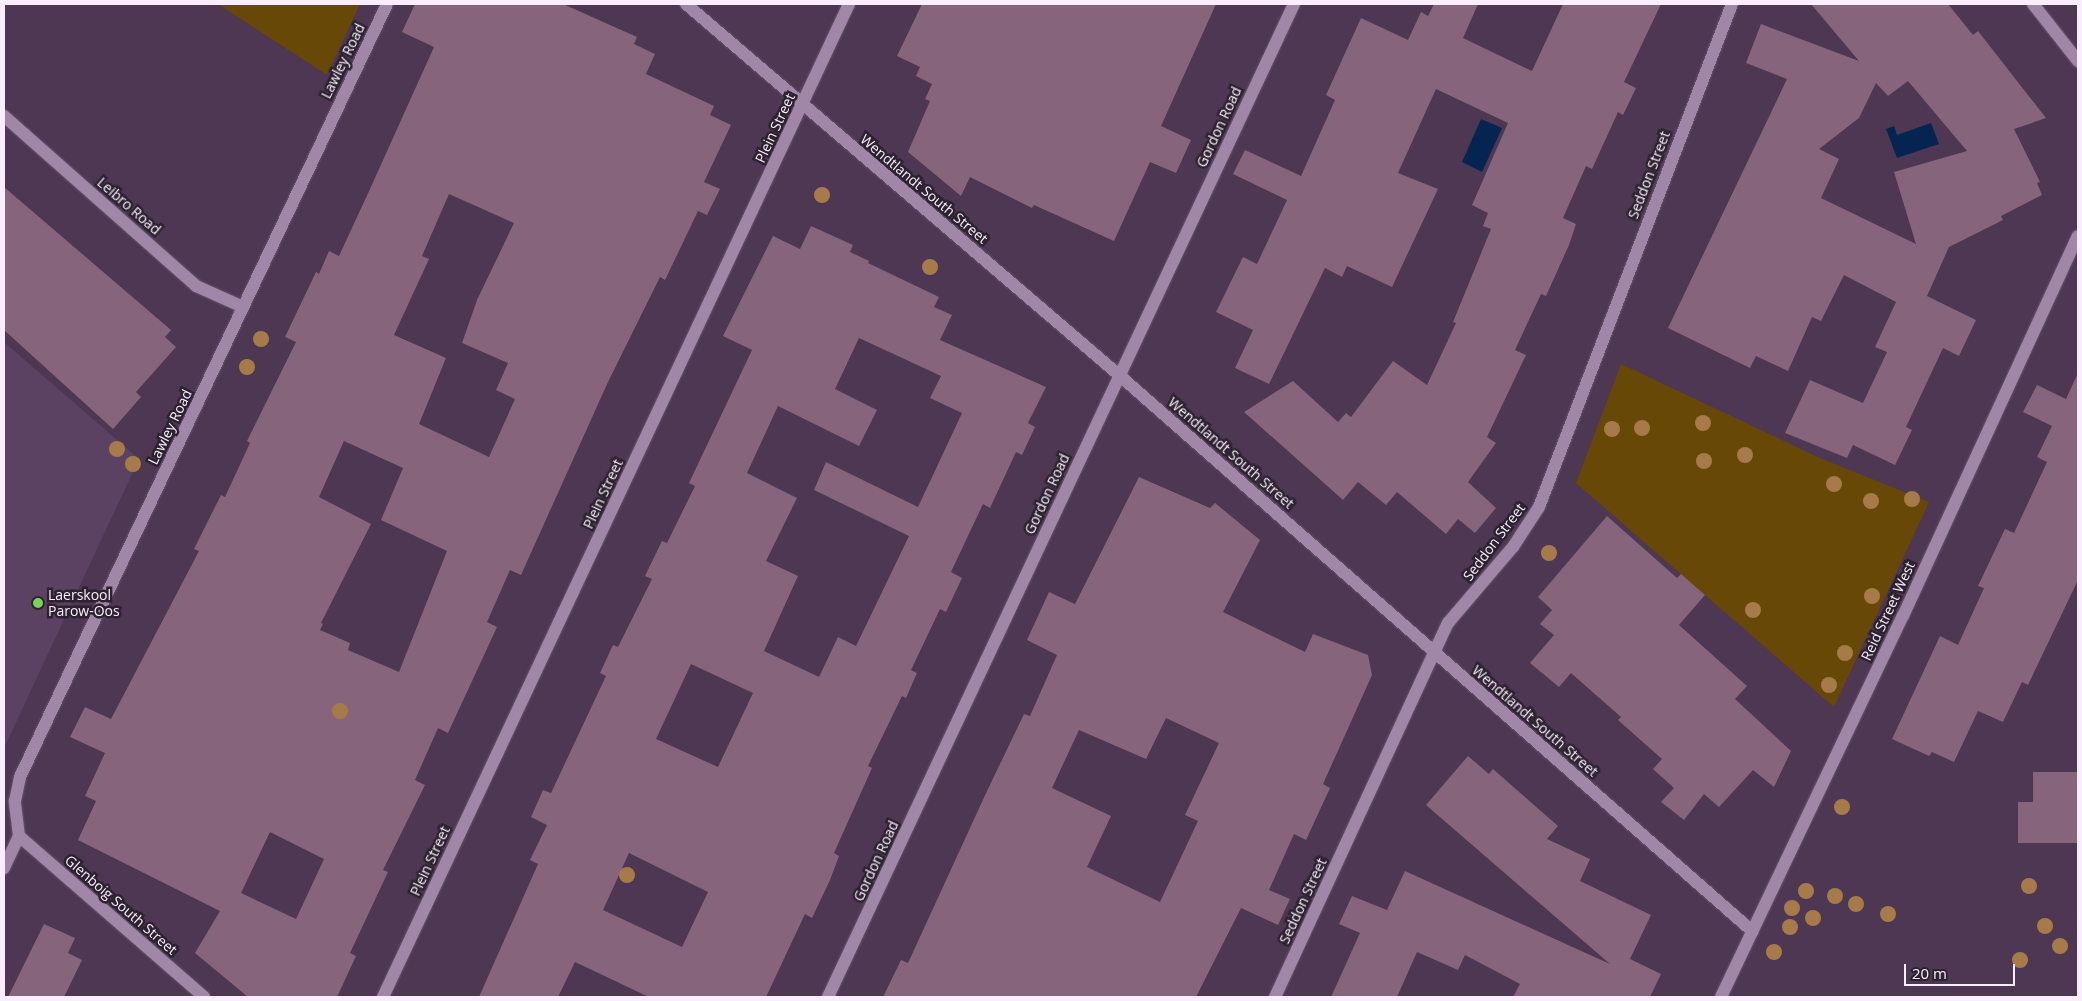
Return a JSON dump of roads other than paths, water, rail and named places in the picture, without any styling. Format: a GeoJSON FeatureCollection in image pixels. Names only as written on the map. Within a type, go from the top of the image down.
{"type":"FeatureCollection","features":[{"type":"Feature","properties":{"kind":"street","name":"Lawley Road"},"geometry":{"type":"LineString","coordinates":[[19,836],[15,800],[20,776],[387,4]]}},
{"type":"Feature","properties":{"kind":"street","name":"Wendtlandt South Street"},"geometry":{"type":"LineString","coordinates":[[686,4],[1119,375],[1752,931]]}},
{"type":"Feature","properties":{"kind":"street","name":"Plein Street"},"geometry":{"type":"LineString","coordinates":[[382,997],[849,4]]}},
{"type":"Feature","properties":{"kind":"street","name":"Gordon Road"},"geometry":{"type":"LineString","coordinates":[[828,997],[1294,4]]}},
{"type":"Feature","properties":{"kind":"street","name":"Seddon Street"},"geometry":{"type":"LineString","coordinates":[[1275,997],[1448,623],[1513,548],[1539,507],[1732,4]]}},
{"type":"Feature","properties":{"kind":"street"},"geometry":{"type":"LineString","coordinates":[[2033,4],[2078,61]]}},
{"type":"Feature","properties":{"kind":"street","name":"Leibro Road"},"geometry":{"type":"LineString","coordinates":[[4,116],[196,286],[243,307]]}},
{"type":"Feature","properties":{"kind":"street","name":"Reid Street West"},"geometry":{"type":"LineString","coordinates":[[1721,997],[1903,616],[2078,236]]}},
{"type":"Feature","properties":{"kind":"street"},"geometry":{"type":"LineString","coordinates":[[4,868],[19,836]]}},
{"type":"Feature","properties":{"kind":"street","name":"Glenboig South Street"},"geometry":{"type":"LineString","coordinates":[[19,836],[204,997]]}},
{"type":"Feature","properties":{"kind":"water"},"geometry":{"type":"Polygon","coordinates":[[[1481,119],[1502,128],[1482,172],[1462,162],[1481,119]]]}},
{"type":"Feature","properties":{"kind":"water"},"geometry":{"type":"Polygon","coordinates":[[[1931,123],[1939,144],[1897,158],[1886,129],[1894,126],[1897,135],[1931,123]]]}},
{"type":"Feature","properties":{"kind":"place","name":"Laerskool Parow-Oos"},"geometry":{"type":"Point","coordinates":[38,603]}}]}
